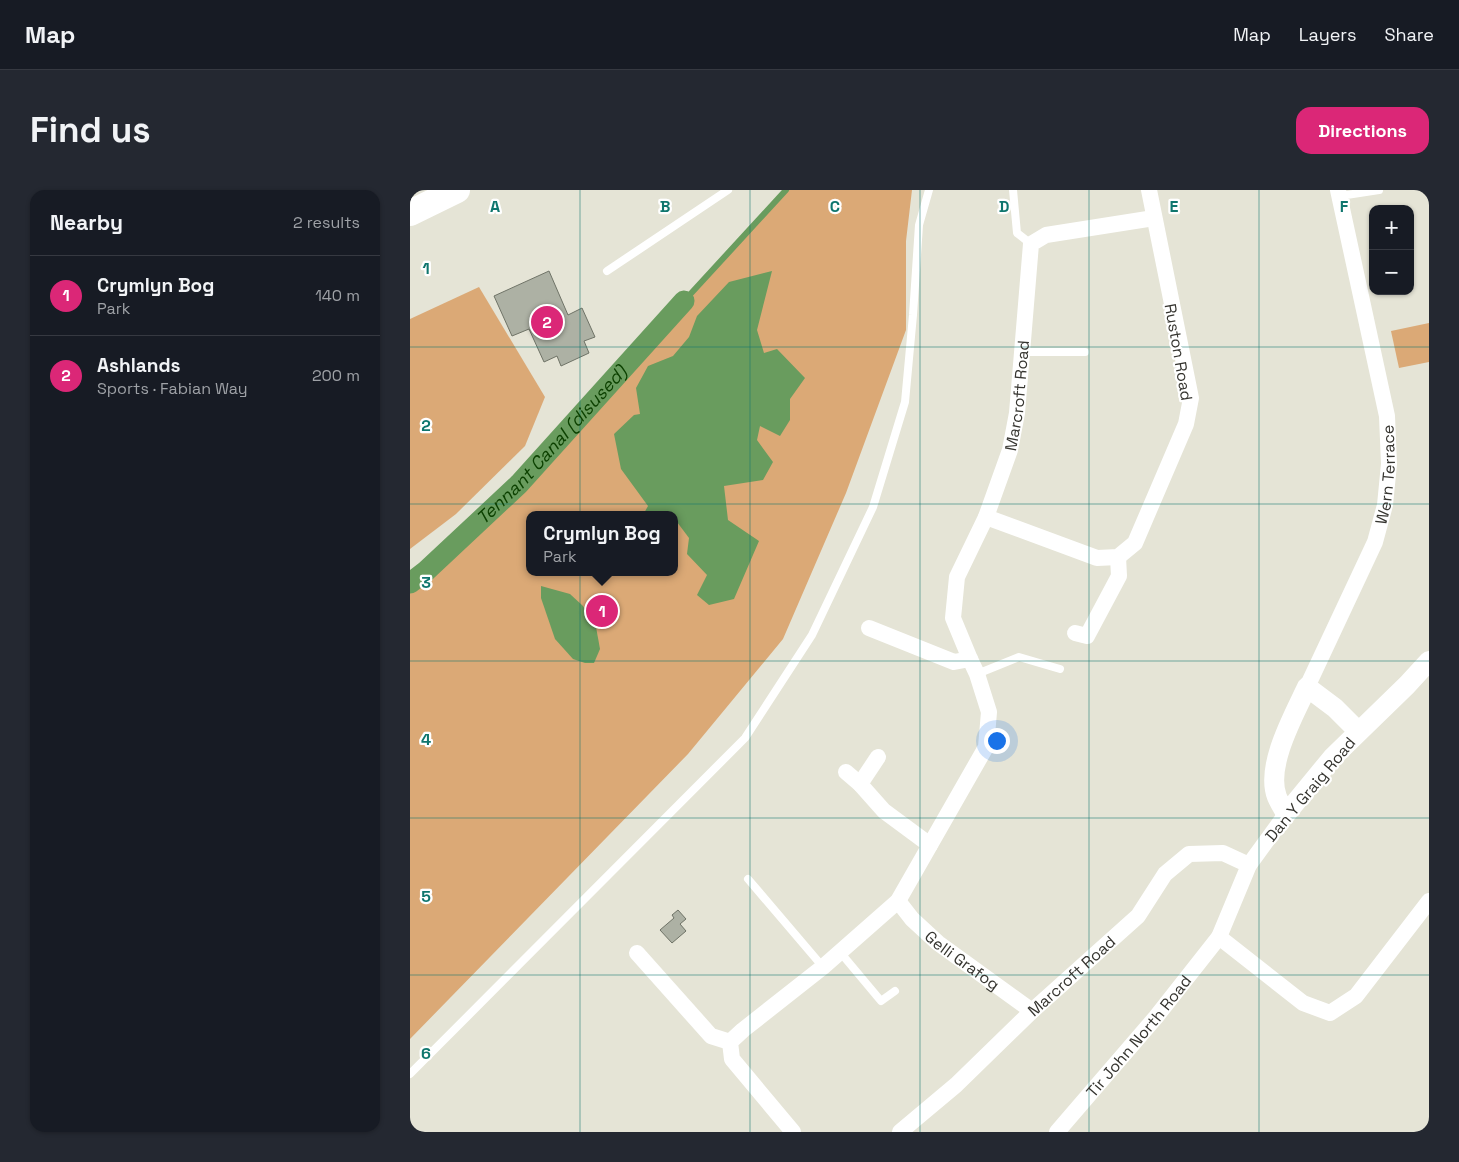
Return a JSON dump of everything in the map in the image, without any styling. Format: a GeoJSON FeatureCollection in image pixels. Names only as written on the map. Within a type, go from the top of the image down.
{"type":"FeatureCollection","features":[{"type":"Feature","properties":{"kind":"highway"},"geometry":{"type":"LineString","coordinates":[[410,214],[458,190]]}},
{"type":"Feature","properties":{"kind":"street","name":"Ruston Road"},"geometry":{"type":"LineString","coordinates":[[1118,557],[1135,543],[1186,424],[1191,398],[1149,190]]}},
{"type":"Feature","properties":{"kind":"street","name":"Wern Terrace"},"geometry":{"type":"LineString","coordinates":[[1286,814],[1276,796],[1274,781],[1283,739],[1375,542],[1385,505],[1389,464],[1387,416],[1339,193]]}},
{"type":"Feature","properties":{"kind":"street"},"geometry":{"type":"LineString","coordinates":[[1031,244],[1046,235],[1154,218]]}},
{"type":"Feature","properties":{"kind":"street","name":"Marcroft Road"},"geometry":{"type":"LineString","coordinates":[[730,1042],[840,952],[898,901],[986,747],[989,712],[974,667],[953,618],[957,577],[986,517],[1010,450],[1017,413],[1031,244]]}},
{"type":"Feature","properties":{"kind":"street"},"geometry":{"type":"LineString","coordinates":[[986,517],[1097,558],[1118,557],[1119,576],[1087,636],[1075,633]]}},
{"type":"Feature","properties":{"kind":"street"},"geometry":{"type":"LineString","coordinates":[[869,628],[954,662],[974,667]]}},
{"type":"Feature","properties":{"kind":"street","name":"Dan Y Graig Road"},"geometry":{"type":"LineString","coordinates":[[1220,937],[1249,865],[1286,814],[1332,758],[1429,661]]}},
{"type":"Feature","properties":{"kind":"street"},"geometry":{"type":"LineString","coordinates":[[1307,687],[1335,708],[1358,731]]}},
{"type":"Feature","properties":{"kind":"street"},"geometry":{"type":"LineString","coordinates":[[860,784],[878,757]]}},
{"type":"Feature","properties":{"kind":"street"},"geometry":{"type":"LineString","coordinates":[[846,772],[860,784],[884,811],[930,845]]}},
{"type":"Feature","properties":{"kind":"street","name":"Marcroft Road"},"geometry":{"type":"LineString","coordinates":[[900,1132],[956,1086],[1032,1012],[1138,916],[1165,874],[1189,854],[1223,854],[1249,865]]}},
{"type":"Feature","properties":{"kind":"street","name":"Gelli Grafog"},"geometry":{"type":"LineString","coordinates":[[898,901],[912,919],[938,943],[1032,1012]]}},
{"type":"Feature","properties":{"kind":"street"},"geometry":{"type":"LineString","coordinates":[[1220,937],[1303,1003],[1330,1013],[1356,996],[1429,901]]}},
{"type":"Feature","properties":{"kind":"street","name":"Tir John North Road"},"geometry":{"type":"LineString","coordinates":[[1057,1132],[1156,1017],[1220,937]]}},
{"type":"Feature","properties":{"kind":"street"},"geometry":{"type":"LineString","coordinates":[[637,954],[711,1036],[730,1042],[732,1059],[793,1132]]}},
{"type":"Feature","properties":{"kind":"lane"},"geometry":{"type":"LineString","coordinates":[[607,271],[728,190]]}},
{"type":"Feature","properties":{"kind":"lane"},"geometry":{"type":"LineString","coordinates":[[410,1074],[745,738],[812,635],[873,507],[905,402],[913,315],[918,225],[929,190]]}},
{"type":"Feature","properties":{"kind":"lane"},"geometry":{"type":"LineString","coordinates":[[1013,190],[1017,233],[1031,244]]}},
{"type":"Feature","properties":{"kind":"lane"},"geometry":{"type":"LineString","coordinates":[[1339,193],[1379,190]]}},
{"type":"Feature","properties":{"kind":"lane"},"geometry":{"type":"LineString","coordinates":[[1022,352],[1085,352]]}},
{"type":"Feature","properties":{"kind":"lane"},"geometry":{"type":"LineString","coordinates":[[974,667],[1019,657],[1060,669]]}},
{"type":"Feature","properties":{"kind":"lane"},"geometry":{"type":"LineString","coordinates":[[748,879],[823,966]]}},
{"type":"Feature","properties":{"kind":"lane"},"geometry":{"type":"LineString","coordinates":[[840,952],[881,1001],[895,991]]}},
{"type":"Feature","properties":{"kind":"shaded area"},"geometry":{"type":"Polygon","coordinates":[[[786,190],[912,190],[906,241],[906,330],[846,493],[783,639],[688,754],[410,1039],[410,583],[426,571],[519,484],[786,190]]]}},
{"type":"Feature","properties":{"kind":"shaded area"},"geometry":{"type":"Polygon","coordinates":[[[772,271],[757,330],[764,353],[777,349],[805,378],[790,399],[790,420],[780,436],[760,426],[757,440],[773,462],[763,480],[724,486],[728,520],[759,541],[734,599],[709,605],[697,595],[707,575],[687,554],[689,538],[678,523],[678,511],[645,511],[648,506],[621,469],[614,434],[634,415],[640,414],[636,388],[648,366],[673,356],[689,337],[697,316],[729,282],[772,271]]]}},
{"type":"Feature","properties":{"kind":"shaded area"},"geometry":{"type":"Polygon","coordinates":[[[479,287],[545,397],[525,446],[456,514],[410,549],[410,319],[479,287]]]}},
{"type":"Feature","properties":{"kind":"shaded area"},"geometry":{"type":"Polygon","coordinates":[[[1429,323],[1429,362],[1399,368],[1391,331],[1429,323]]]}},
{"type":"Feature","properties":{"kind":"shaded area"},"geometry":{"type":"Polygon","coordinates":[[[541,586],[570,594],[583,606],[596,627],[600,649],[594,663],[585,663],[573,659],[555,639],[541,598],[541,586]]]}},
{"type":"Feature","properties":{"kind":"building"},"geometry":{"type":"Polygon","coordinates":[[[549,271],[568,315],[582,308],[595,337],[584,341],[589,353],[561,366],[557,356],[544,362],[529,329],[512,336],[494,296],[549,271]]]}},
{"type":"Feature","properties":{"kind":"building"},"geometry":{"type":"Polygon","coordinates":[[[678,910],[686,919],[680,924],[686,931],[672,943],[660,930],[674,918],[672,915],[678,910]]]}},
{"type":"Feature","properties":{"kind":"waterway"},"geometry":{"type":"LineString","coordinates":[[684,301],[786,190]]}},
{"type":"Feature","properties":{"kind":"waterway","name":"Tennant Canal (disused)"},"geometry":{"type":"LineString","coordinates":[[410,583],[426,571],[519,484],[684,301]]}},
{"type":"Feature","properties":{"kind":"place","name":"Ashlands"},"geometry":{"type":"Point","coordinates":[547,322]}},
{"type":"Feature","properties":{"kind":"place","name":"Crymlyn Bog"},"geometry":{"type":"Point","coordinates":[602,611]}}]}
